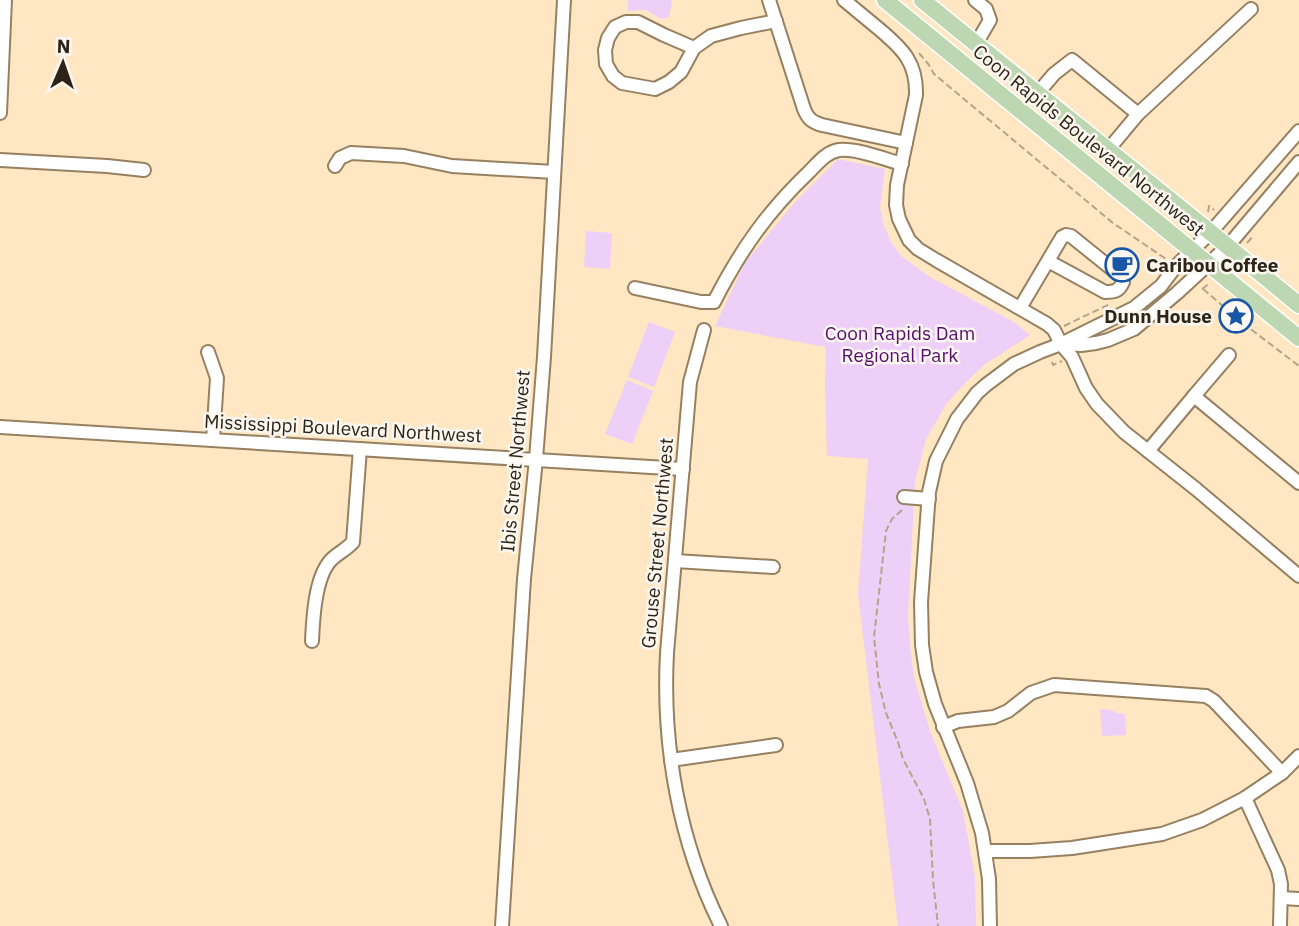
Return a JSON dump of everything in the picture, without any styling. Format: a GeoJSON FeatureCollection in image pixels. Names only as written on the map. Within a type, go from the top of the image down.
{"type":"FeatureCollection","features":[{"type":"Feature","properties":{"kind":"main road","name":"Coon Rapids Boulevard Northwest"},"geometry":{"type":"LineString","coordinates":[[886,0],[1299,338]]}},
{"type":"Feature","properties":{"kind":"main road","name":"Coon Rapids Boulevard Northwest"},"geometry":{"type":"LineString","coordinates":[[925,1],[1299,305]]}},
{"type":"Feature","properties":{"kind":"street"},"geometry":{"type":"LineString","coordinates":[[0,113],[5,0]]}},
{"type":"Feature","properties":{"kind":"street","name":"Ibis Street Northwest"},"geometry":{"type":"LineString","coordinates":[[502,926],[524,579],[544,357],[564,0]]}},
{"type":"Feature","properties":{"kind":"street"},"geometry":{"type":"LineString","coordinates":[[769,0],[806,116],[822,125],[906,143]]}},
{"type":"Feature","properties":{"kind":"street"},"geometry":{"type":"LineString","coordinates":[[844,0],[899,46],[914,70],[916,95],[896,197],[899,219],[909,240],[918,249],[1037,317],[1054,330],[1061,344],[1072,356],[1086,388],[1097,404],[1124,432],[1299,576]]}},
{"type":"Feature","properties":{"kind":"street"},"geometry":{"type":"LineString","coordinates":[[975,0],[986,9],[990,20],[976,44]]}},
{"type":"Feature","properties":{"kind":"street"},"geometry":{"type":"LineString","coordinates":[[1108,150],[1138,114],[1251,9]]}},
{"type":"Feature","properties":{"kind":"street"},"geometry":{"type":"LineString","coordinates":[[694,48],[638,22],[626,22],[615,27],[608,38],[606,64],[613,76],[622,83],[655,89],[681,72],[694,48],[711,36],[776,21]]}},
{"type":"Feature","properties":{"kind":"street"},"geometry":{"type":"LineString","coordinates":[[1037,94],[1054,74],[1072,60],[1138,114]]}},
{"type":"Feature","properties":{"kind":"street"},"geometry":{"type":"LineString","coordinates":[[990,926],[990,891],[985,851],[971,795],[934,704],[921,634],[930,481],[936,461],[957,419],[977,393],[1003,370],[1134,308],[1161,286],[1299,131]]}},
{"type":"Feature","properties":{"kind":"street"},"geometry":{"type":"LineString","coordinates":[[635,288],[701,302],[714,302],[730,271],[767,216],[830,152],[852,151],[902,164]]}},
{"type":"Feature","properties":{"kind":"street"},"geometry":{"type":"LineString","coordinates":[[335,166],[340,158],[351,153],[404,156],[452,166],[554,172]]}},
{"type":"Feature","properties":{"kind":"street"},"geometry":{"type":"LineString","coordinates":[[0,160],[144,170]]}},
{"type":"Feature","properties":{"kind":"street"},"geometry":{"type":"LineString","coordinates":[[1061,344],[1096,343],[1133,329],[1228,246],[1299,162]]}},
{"type":"Feature","properties":{"kind":"street"},"geometry":{"type":"LineString","coordinates":[[1020,308],[1062,237],[1066,235],[1071,236],[1122,277],[1123,282],[1120,289],[1105,292],[1048,261]]}},
{"type":"Feature","properties":{"kind":"street","name":"Grouse Street Northwest"},"geometry":{"type":"LineString","coordinates":[[704,330],[690,382],[666,680],[666,715],[678,802],[691,854],[721,926]]}},
{"type":"Feature","properties":{"kind":"street"},"geometry":{"type":"LineString","coordinates":[[208,352],[217,378],[213,440]]}},
{"type":"Feature","properties":{"kind":"street"},"geometry":{"type":"LineString","coordinates":[[1148,452],[1230,355]]}},
{"type":"Feature","properties":{"kind":"street"},"geometry":{"type":"LineString","coordinates":[[1194,396],[1299,483]]}},
{"type":"Feature","properties":{"kind":"street","name":"Mississippi Boulevard Northwest"},"geometry":{"type":"LineString","coordinates":[[0,427],[683,469]]}},
{"type":"Feature","properties":{"kind":"street"},"geometry":{"type":"LineString","coordinates":[[312,641],[314,605],[325,570],[335,556],[353,542],[360,449]]}},
{"type":"Feature","properties":{"kind":"street"},"geometry":{"type":"LineString","coordinates":[[904,497],[929,499]]}},
{"type":"Feature","properties":{"kind":"street"},"geometry":{"type":"LineString","coordinates":[[675,561],[773,567]]}},
{"type":"Feature","properties":{"kind":"street"},"geometry":{"type":"LineString","coordinates":[[943,727],[958,721],[994,717],[1008,711],[1031,693],[1054,685],[1206,696],[1214,701],[1282,773]]}},
{"type":"Feature","properties":{"kind":"street"},"geometry":{"type":"LineString","coordinates":[[671,760],[776,745]]}},
{"type":"Feature","properties":{"kind":"street"},"geometry":{"type":"LineString","coordinates":[[985,851],[1050,850],[1162,834],[1202,820],[1245,798],[1282,773],[1299,756]]}},
{"type":"Feature","properties":{"kind":"street"},"geometry":{"type":"LineString","coordinates":[[1245,798],[1282,884],[1280,926]]}},
{"type":"Feature","properties":{"kind":"street"},"geometry":{"type":"LineString","coordinates":[[1282,898],[1299,899]]}},
{"type":"Feature","properties":{"kind":"path"},"geometry":{"type":"LineString","coordinates":[[918,53],[934,74],[998,128],[1124,232],[1165,258]]}},
{"type":"Feature","properties":{"kind":"path"},"geometry":{"type":"LineString","coordinates":[[1202,289],[1299,366]]}},
{"type":"Feature","properties":{"kind":"green space"},"geometry":{"type":"Polygon","coordinates":[[[628,0],[671,0],[669,17],[661,19],[646,10],[628,11],[628,0]]]}},
{"type":"Feature","properties":{"kind":"green space","name":"Coon Rapids Dam Regional Park"},"geometry":{"type":"Polygon","coordinates":[[[838,159],[885,169],[880,208],[891,242],[901,256],[930,277],[1014,322],[1030,335],[984,365],[947,403],[926,439],[915,482],[908,617],[911,656],[914,677],[930,731],[963,811],[975,877],[976,926],[898,926],[858,594],[868,459],[827,456],[826,347],[715,326],[745,263],[794,203],[838,159]]]}},
{"type":"Feature","properties":{"kind":"green space"},"geometry":{"type":"Polygon","coordinates":[[[586,231],[612,233],[610,269],[584,267],[586,231]]]}},
{"type":"Feature","properties":{"kind":"green space"},"geometry":{"type":"Polygon","coordinates":[[[649,322],[675,332],[654,387],[628,377],[649,322]]]}},
{"type":"Feature","properties":{"kind":"green space"},"geometry":{"type":"Polygon","coordinates":[[[627,380],[653,391],[632,444],[605,434],[627,380]]]}},
{"type":"Feature","properties":{"kind":"green space"},"geometry":{"type":"Polygon","coordinates":[[[1100,709],[1125,714],[1126,735],[1102,736],[1100,709]]]}},
{"type":"Feature","properties":{"kind":"place","name":"Caribou Coffee"},"geometry":{"type":"Point","coordinates":[1122,265]}},
{"type":"Feature","properties":{"kind":"place","name":"Dunn House"},"geometry":{"type":"Point","coordinates":[1236,316]}}]}
